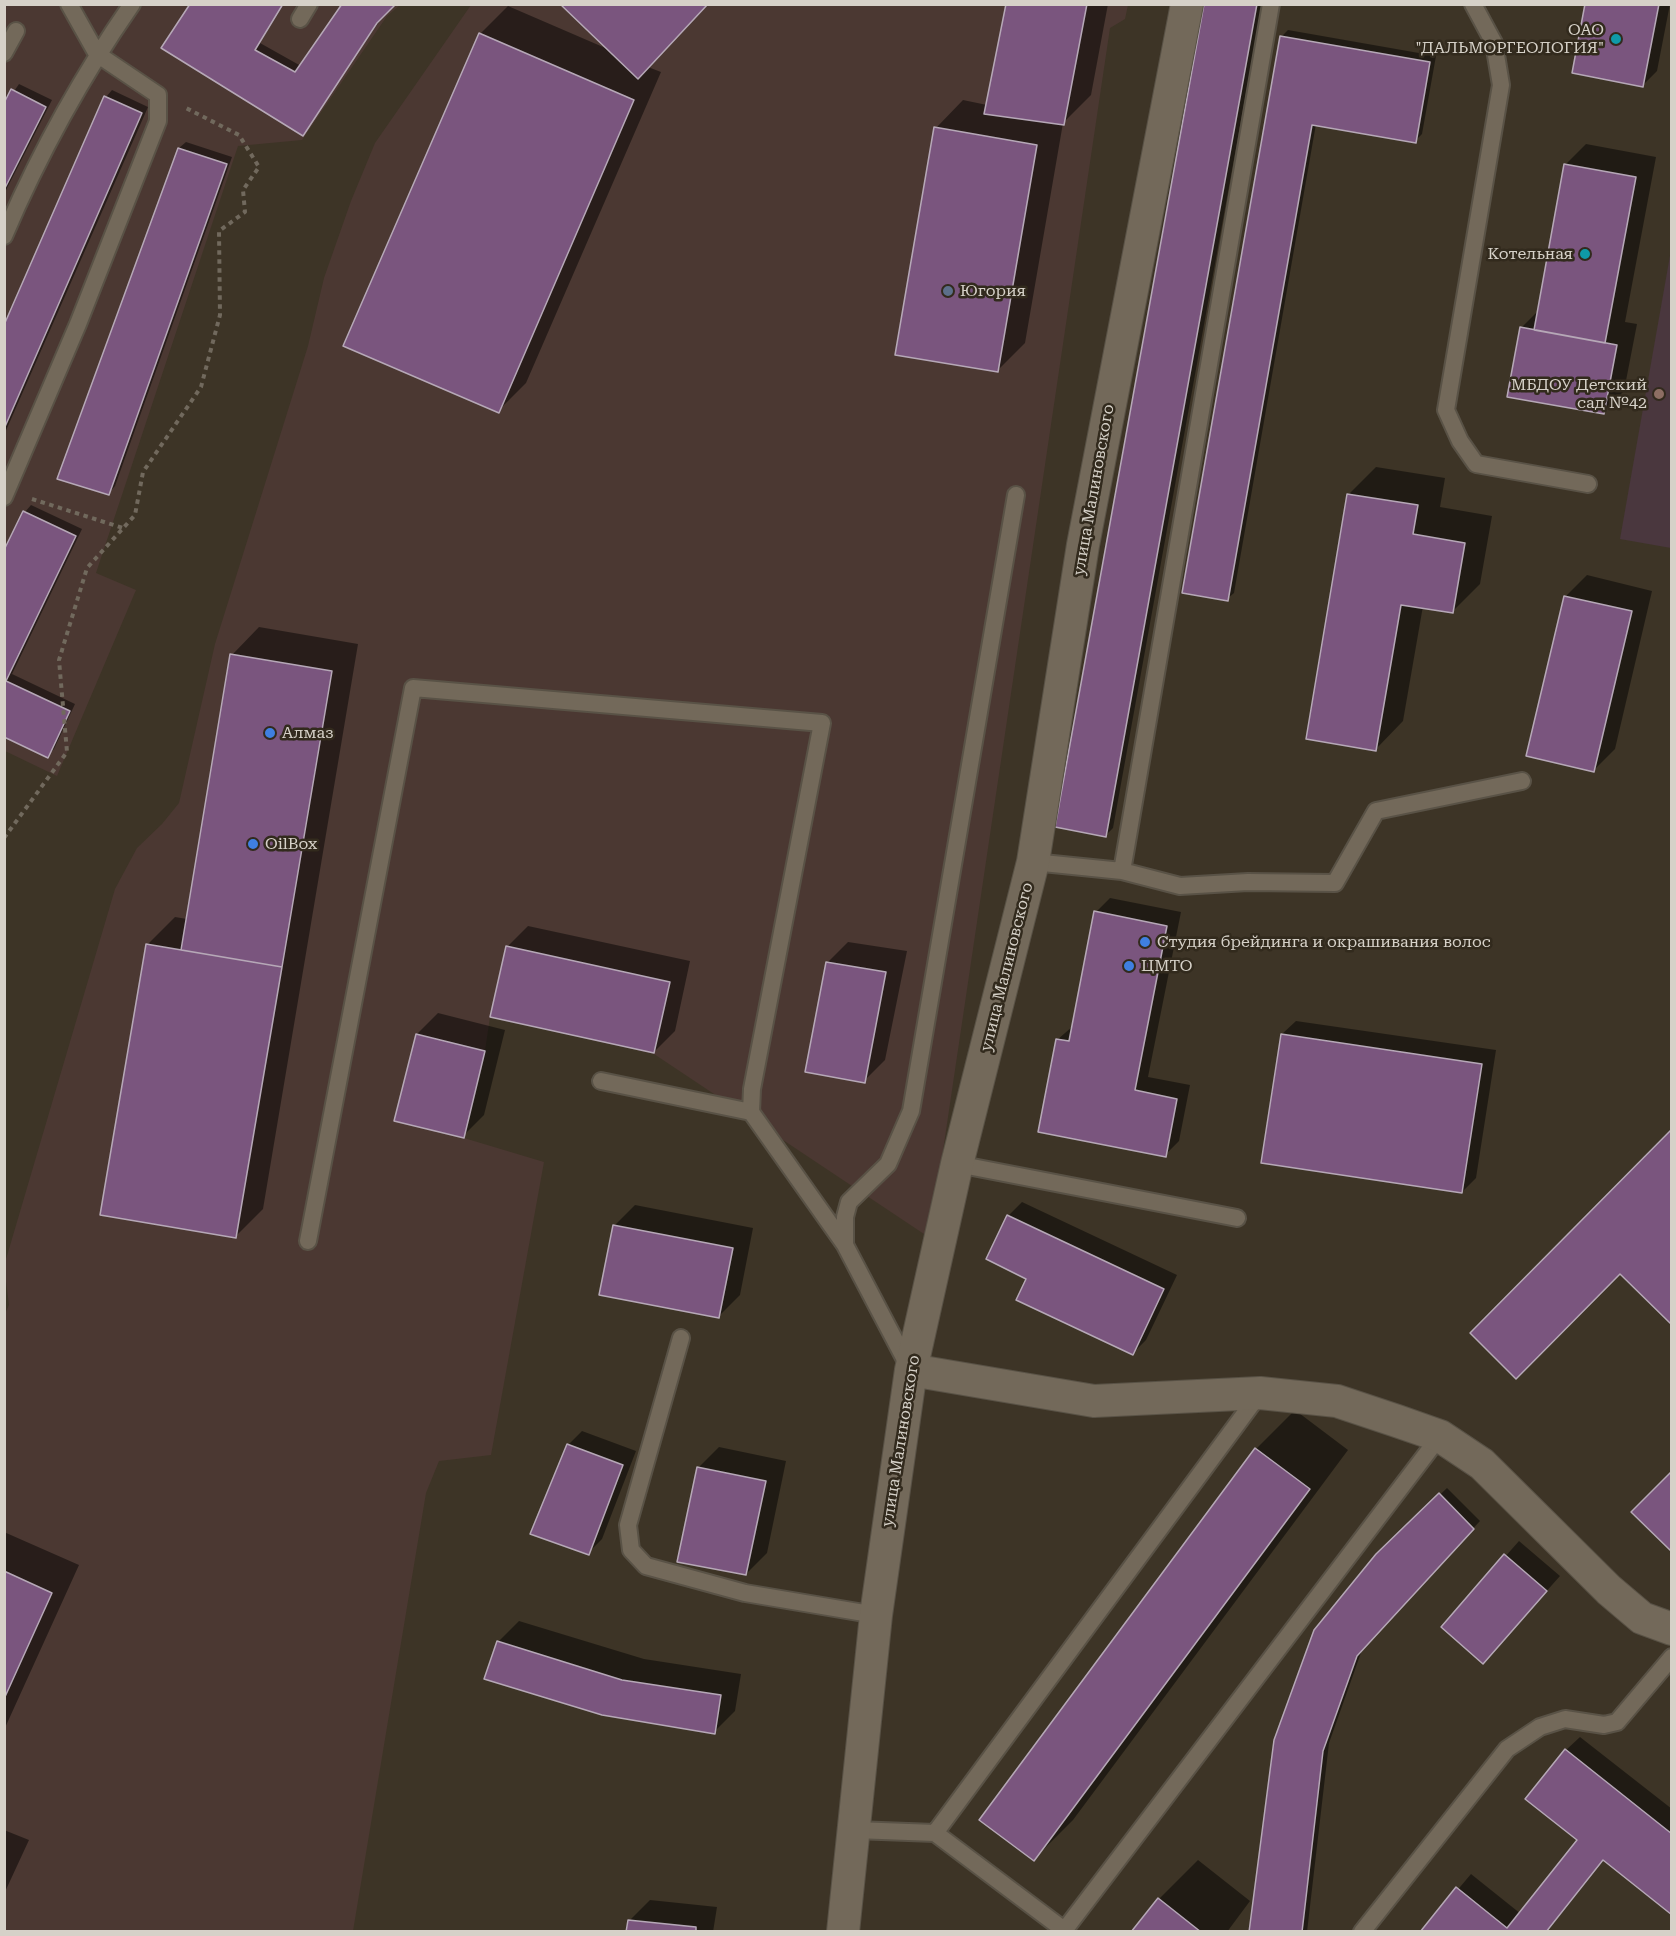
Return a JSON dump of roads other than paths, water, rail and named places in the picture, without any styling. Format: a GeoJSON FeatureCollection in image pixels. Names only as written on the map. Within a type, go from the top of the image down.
{"type":"FeatureCollection","features":[{"type":"Feature","properties":{"kind":"street","name":"улица Малиновского"},"geometry":{"type":"LineString","coordinates":[[843,1932],[876,1615],[911,1370],[957,1164],[1033,862],[1083,545],[1186,4]]}},
{"type":"Feature","properties":{"kind":"street"},"geometry":{"type":"LineString","coordinates":[[911,1370],[1094,1401],[1260,1393],[1336,1401],[1440,1436],[1482,1464],[1609,1590],[1642,1618],[1671,1629]]}},
{"type":"Feature","properties":{"kind":"lane"},"geometry":{"type":"LineString","coordinates":[[6,494],[78,324],[159,121],[158,95],[97,54],[69,4]]}},
{"type":"Feature","properties":{"kind":"lane"},"geometry":{"type":"LineString","coordinates":[[4,236],[25,186],[97,54],[132,4]]}},
{"type":"Feature","properties":{"kind":"lane"},"geometry":{"type":"LineString","coordinates":[[300,20],[309,4]]}},
{"type":"Feature","properties":{"kind":"lane"},"geometry":{"type":"LineString","coordinates":[[1122,871],[1271,4]]}},
{"type":"Feature","properties":{"kind":"lane"},"geometry":{"type":"LineString","coordinates":[[1473,4],[1494,43],[1501,85],[1446,410],[1460,441],[1476,464],[1588,484]]}},
{"type":"Feature","properties":{"kind":"lane"},"geometry":{"type":"LineString","coordinates":[[4,53],[16,31]]}},
{"type":"Feature","properties":{"kind":"lane"},"geometry":{"type":"LineString","coordinates":[[845,1245],[845,1217],[849,1202],[888,1164],[911,1111],[1016,495]]}},
{"type":"Feature","properties":{"kind":"lane"},"geometry":{"type":"LineString","coordinates":[[308,1241],[413,688],[822,723],[752,1089],[751,1112],[845,1245],[911,1370]]}},
{"type":"Feature","properties":{"kind":"lane"},"geometry":{"type":"LineString","coordinates":[[1033,862],[1122,871],[1180,886],[1248,882],[1335,883],[1376,811],[1522,781]]}},
{"type":"Feature","properties":{"kind":"lane"},"geometry":{"type":"LineString","coordinates":[[601,1081],[751,1112]]}},
{"type":"Feature","properties":{"kind":"lane"},"geometry":{"type":"LineString","coordinates":[[957,1164],[1237,1218]]}},
{"type":"Feature","properties":{"kind":"lane"},"geometry":{"type":"LineString","coordinates":[[681,1338],[628,1525],[631,1550],[646,1566],[745,1593],[876,1615]]}},
{"type":"Feature","properties":{"kind":"lane"},"geometry":{"type":"LineString","coordinates":[[935,1833],[1260,1393]]}},
{"type":"Feature","properties":{"kind":"lane"},"geometry":{"type":"LineString","coordinates":[[855,1830],[935,1833],[1064,1931],[1440,1436]]}},
{"type":"Feature","properties":{"kind":"lane"},"geometry":{"type":"LineString","coordinates":[[1362,1932],[1507,1749],[1540,1727],[1565,1719],[1604,1725],[1617,1722],[1671,1657]]}},
{"type":"Feature","properties":{"kind":"place","name":"ОАО \"ДАЛЬМОРГЕОЛОГИЯ\""},"geometry":{"type":"Point","coordinates":[1616,39]}},
{"type":"Feature","properties":{"kind":"place","name":"Котельная"},"geometry":{"type":"Point","coordinates":[1585,254]}},
{"type":"Feature","properties":{"kind":"place","name":"Югория"},"geometry":{"type":"Point","coordinates":[948,291]}},
{"type":"Feature","properties":{"kind":"place","name":"МБДОУ Детский сад №42"},"geometry":{"type":"Point","coordinates":[1659,394]}},
{"type":"Feature","properties":{"kind":"place","name":"Алмаз"},"geometry":{"type":"Point","coordinates":[270,733]}},
{"type":"Feature","properties":{"kind":"place","name":"OilBox"},"geometry":{"type":"Point","coordinates":[253,844]}},
{"type":"Feature","properties":{"kind":"place","name":"Студия брейдинга и окрашивания волос"},"geometry":{"type":"Point","coordinates":[1145,942]}},
{"type":"Feature","properties":{"kind":"place","name":"ЦМТО"},"geometry":{"type":"Point","coordinates":[1129,966]}}]}
